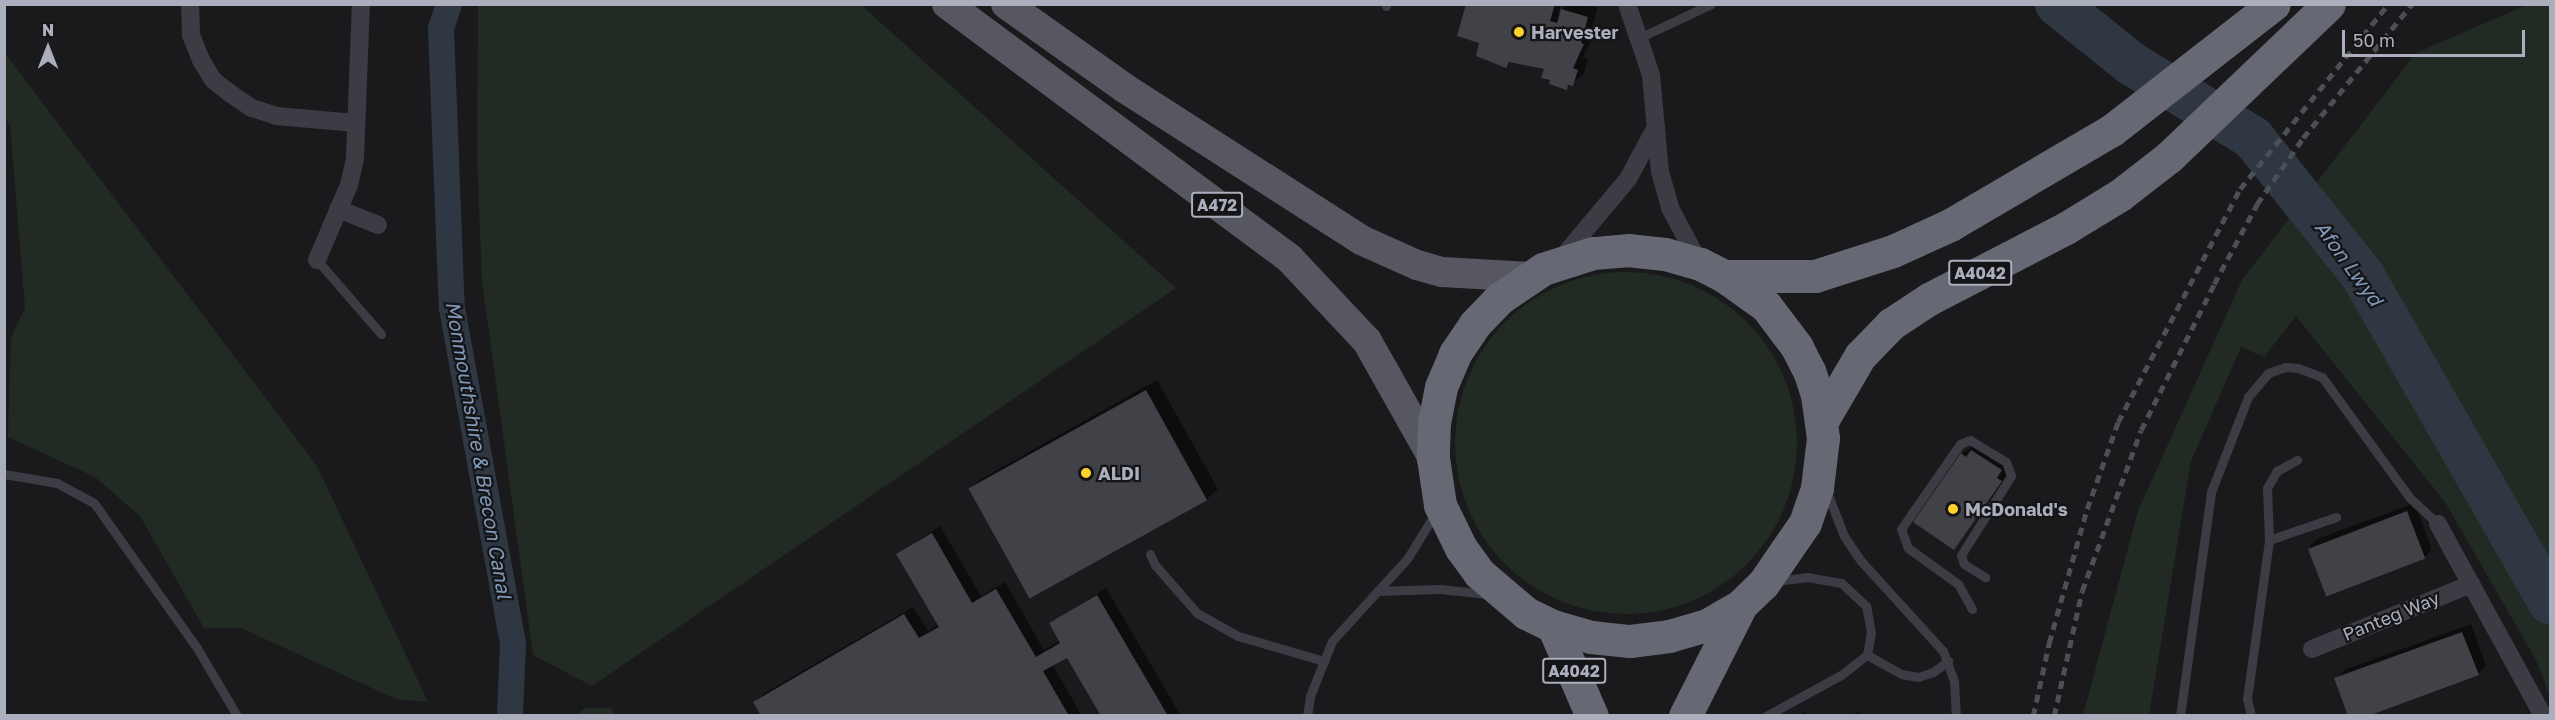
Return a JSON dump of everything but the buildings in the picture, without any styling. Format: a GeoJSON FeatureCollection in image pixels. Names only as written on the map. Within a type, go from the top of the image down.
{"type":"FeatureCollection","features":[{"type":"Feature","properties":{"kind":"highway"},"geometry":{"type":"LineString","coordinates":[[1712,270],[1815,276],[1893,251],[1950,225],[2112,130],[2216,52],[2274,4]]}},
{"type":"Feature","properties":{"kind":"highway","name":"A4042"},"geometry":{"type":"LineString","coordinates":[[1822,420],[1860,356],[1891,324],[1929,299],[2066,228],[2169,157],[2330,4]]}},
{"type":"Feature","properties":{"kind":"highway"},"geometry":{"type":"LineString","coordinates":[[1685,716],[1752,594],[1797,539],[1811,506],[1821,469],[1822,420],[1817,395],[1797,347],[1766,306],[1712,270],[1665,254],[1629,250],[1593,253],[1558,263],[1529,277],[1500,298],[1475,324],[1455,354],[1441,387],[1434,422],[1432,458],[1440,505],[1461,548],[1502,595],[1553,626],[1591,637],[1640,640],[1669,636],[1707,625],[1752,594]]}},
{"type":"Feature","properties":{"kind":"highway","name":"A4042"},"geometry":{"type":"LineString","coordinates":[[1553,626],[1592,716]]}},
{"type":"Feature","properties":{"kind":"main road","name":"A472"},"geometry":{"type":"LineString","coordinates":[[947,4],[1290,258],[1367,341],[1432,458]]}},
{"type":"Feature","properties":{"kind":"main road","name":"A472"},"geometry":{"type":"LineString","coordinates":[[1006,4],[1126,89],[1370,244],[1417,265],[1442,272],[1529,277]]}},
{"type":"Feature","properties":{"kind":"street"},"geometry":{"type":"LineString","coordinates":[[190,4],[191,35],[201,60],[213,80],[231,94],[252,108],[276,116],[356,123]]}},
{"type":"Feature","properties":{"kind":"street"},"geometry":{"type":"LineString","coordinates":[[317,260],[338,209],[355,158],[361,4]]}},
{"type":"Feature","properties":{"kind":"street"},"geometry":{"type":"LineString","coordinates":[[1627,4],[1651,75],[1660,172],[1670,208],[1712,270]]}},
{"type":"Feature","properties":{"kind":"street"},"geometry":{"type":"LineString","coordinates":[[1558,263],[1628,179],[1656,127]]}},
{"type":"Feature","properties":{"kind":"street"},"geometry":{"type":"LineString","coordinates":[[338,209],[378,225]]}},
{"type":"Feature","properties":{"kind":"street"},"geometry":{"type":"LineString","coordinates":[[2438,524],[2543,716]]}},
{"type":"Feature","properties":{"kind":"street","name":"Panteg Way"},"geometry":{"type":"LineString","coordinates":[[2312,649],[2470,584]]}},
{"type":"Feature","properties":{"kind":"lane"},"geometry":{"type":"LineString","coordinates":[[1640,38],[1711,4]]}},
{"type":"Feature","properties":{"kind":"lane"},"geometry":{"type":"LineString","coordinates":[[317,260],[381,334]]}},
{"type":"Feature","properties":{"kind":"lane"},"geometry":{"type":"LineString","coordinates":[[2180,716],[2211,492],[2248,397],[2268,373],[2285,367],[2298,368],[2322,377],[2410,498],[2438,524]]}},
{"type":"Feature","properties":{"kind":"lane"},"geometry":{"type":"LineString","coordinates":[[1972,609],[1958,584],[1908,548],[1901,529],[1960,444],[1970,440],[2006,462],[2011,476],[1961,555],[1964,564],[1985,577]]}},
{"type":"Feature","properties":{"kind":"lane"},"geometry":{"type":"LineString","coordinates":[[2251,716],[2247,699],[2269,540],[2267,488],[2277,471],[2297,460]]}},
{"type":"Feature","properties":{"kind":"lane"},"geometry":{"type":"LineString","coordinates":[[1821,469],[1834,513],[1851,546],[1890,594],[1931,634],[1948,661],[1956,716]]}},
{"type":"Feature","properties":{"kind":"lane"},"geometry":{"type":"LineString","coordinates":[[4,474],[57,483],[94,503],[185,630],[237,716]]}},
{"type":"Feature","properties":{"kind":"lane"},"geometry":{"type":"LineString","coordinates":[[1307,716],[1310,696],[1332,640],[1407,559],[1440,505]]}},
{"type":"Feature","properties":{"kind":"lane"},"geometry":{"type":"LineString","coordinates":[[2269,540],[2336,517]]}},
{"type":"Feature","properties":{"kind":"lane"},"geometry":{"type":"LineString","coordinates":[[1150,554],[1155,566],[1197,613],[1238,636],[1324,661]]}},
{"type":"Feature","properties":{"kind":"lane"},"geometry":{"type":"LineString","coordinates":[[1752,594],[1808,577],[1830,580],[1850,589],[1868,613],[1867,655]]}},
{"type":"Feature","properties":{"kind":"lane"},"geometry":{"type":"LineString","coordinates":[[1377,591],[1440,589],[1502,595]]}},
{"type":"Feature","properties":{"kind":"lane"},"geometry":{"type":"LineString","coordinates":[[1867,655],[1901,674],[1918,677],[1933,672],[1948,661]]}},
{"type":"Feature","properties":{"kind":"lane"},"geometry":{"type":"LineString","coordinates":[[1766,716],[1841,675],[1867,655]]}},
{"type":"Feature","properties":{"kind":"shaded area"},"geometry":{"type":"Polygon","coordinates":[[[2529,4],[2550,5],[2550,696],[2536,660],[2445,502],[2296,316],[2264,357],[2241,347],[2191,461],[2149,715],[2083,715],[2138,511],[2242,280],[2416,53],[2529,4]]]}},
{"type":"Feature","properties":{"kind":"shaded area"},"geometry":{"type":"Polygon","coordinates":[[[478,5],[861,5],[1176,288],[592,686],[533,655],[482,281],[477,154],[478,5]]]}},
{"type":"Feature","properties":{"kind":"shaded area"},"geometry":{"type":"Polygon","coordinates":[[[4,52],[317,466],[428,702],[396,699],[241,628],[204,628],[140,516],[95,477],[8,437],[11,338],[25,308],[10,125],[5,118],[4,52]]]}},
{"type":"Feature","properties":{"kind":"shaded area"},"geometry":{"type":"Polygon","coordinates":[[[1626,272],[1659,275],[1692,285],[1721,301],[1747,322],[1768,348],[1784,377],[1794,410],[1797,443],[1794,476],[1784,509],[1768,538],[1747,564],[1721,585],[1692,601],[1659,611],[1626,614],[1593,611],[1560,601],[1531,585],[1505,564],[1484,538],[1468,509],[1458,476],[1455,443],[1458,410],[1468,377],[1484,348],[1505,322],[1531,301],[1560,285],[1593,275],[1626,272]]]}},
{"type":"Feature","properties":{"kind":"shaded area"},"geometry":{"type":"Polygon","coordinates":[[[585,708],[611,708],[615,715],[577,715],[585,708]]]}},
{"type":"Feature","properties":{"kind":"waterway","name":"Monmouthshire & Brecon Canal"},"geometry":{"type":"LineString","coordinates":[[449,4],[441,28],[452,308],[513,643],[510,716]]}},
{"type":"Feature","properties":{"kind":"waterway","name":"Afon Lwyd"},"geometry":{"type":"LineString","coordinates":[[2057,4],[2132,64],[2253,138],[2363,276],[2550,602]]}},
{"type":"Feature","properties":{"kind":"railway"},"geometry":{"type":"LineString","coordinates":[[2033,716],[2049,643],[2087,509],[2118,422],[2240,189],[2388,4]]}},
{"type":"Feature","properties":{"kind":"railway"},"geometry":{"type":"LineString","coordinates":[[2054,716],[2082,591],[2141,430],[2214,284],[2257,204],[2303,138],[2412,4]]}},
{"type":"Feature","properties":{"kind":"place","name":"Harvester"},"geometry":{"type":"Point","coordinates":[1519,32]}},
{"type":"Feature","properties":{"kind":"place","name":"ALDI"},"geometry":{"type":"Point","coordinates":[1086,473]}},
{"type":"Feature","properties":{"kind":"place","name":"McDonald's"},"geometry":{"type":"Point","coordinates":[1953,509]}}]}
